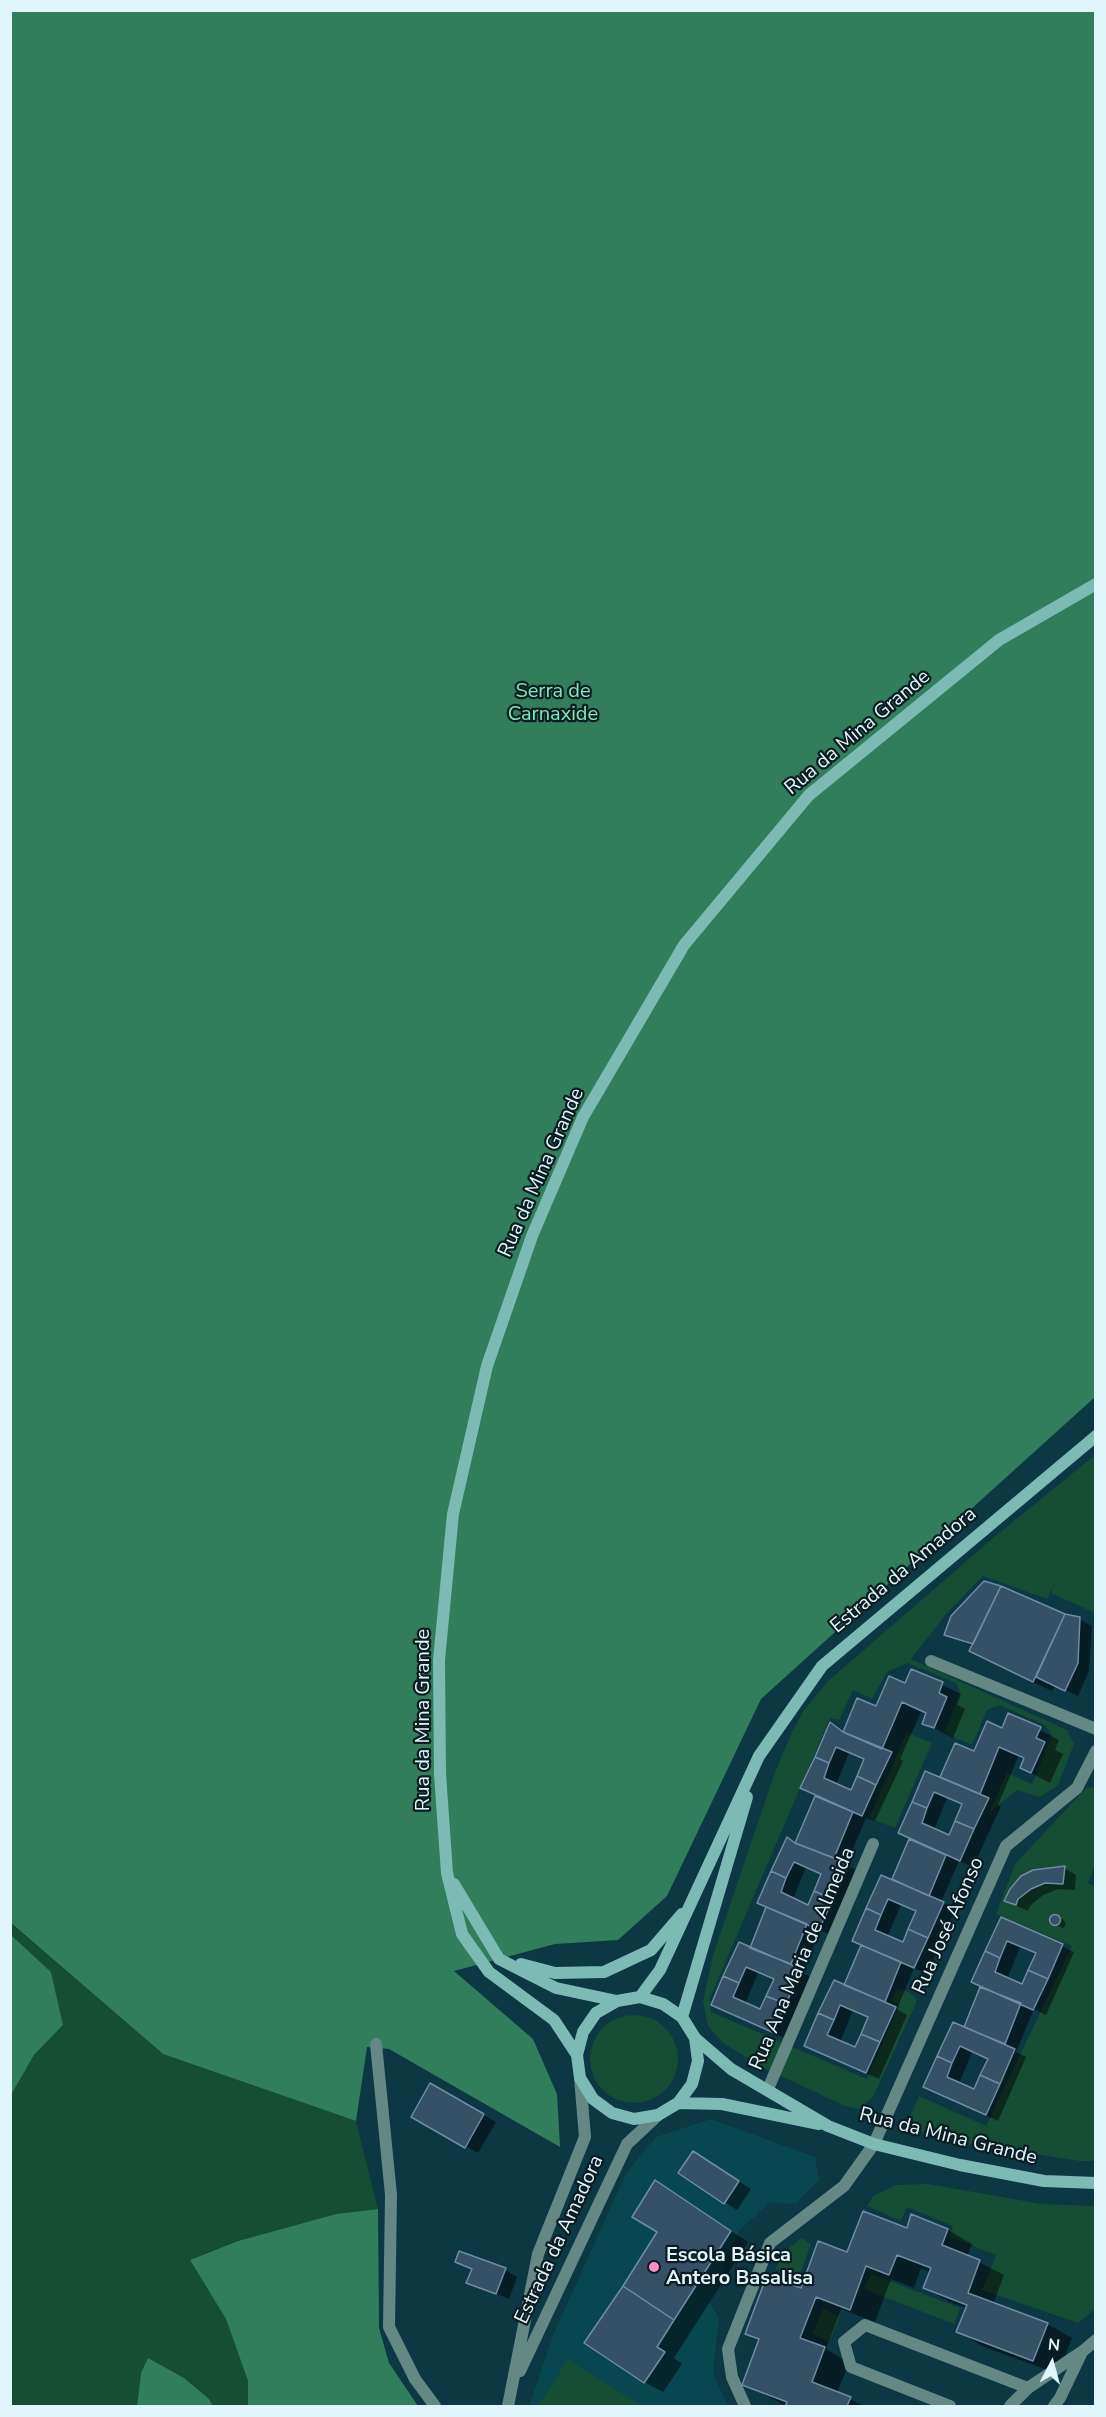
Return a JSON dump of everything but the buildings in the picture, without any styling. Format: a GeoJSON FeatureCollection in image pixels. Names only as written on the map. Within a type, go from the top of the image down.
{"type":"FeatureCollection","features":[{"type":"Feature","properties":{"kind":"street","name":"Rua da Mina Grande"},"geometry":{"type":"LineString","coordinates":[[577,2055],[554,2020],[489,1972],[462,1934],[447,1873],[440,1774],[439,1660],[453,1514],[487,1366],[532,1236],[583,1117],[684,945],[809,795],[999,640],[1095,584]]}},
{"type":"Feature","properties":{"kind":"street","name":"Estrada da Amadora"},"geometry":{"type":"LineString","coordinates":[[640,1998],[660,1971],[759,1756],[822,1666],[1095,1436]]}},
{"type":"Feature","properties":{"kind":"street"},"geometry":{"type":"LineString","coordinates":[[931,1661],[1095,1729]]}},
{"type":"Feature","properties":{"kind":"street","name":"Rua José Afonso"},"geometry":{"type":"LineString","coordinates":[[745,2406],[732,2377],[728,2349],[770,2243],[844,2186],[874,2144],[1006,1846],[1077,1788],[1095,1751]]}},
{"type":"Feature","properties":{"kind":"street","name":"Estrada da Amadora"},"geometry":{"type":"LineString","coordinates":[[682,2018],[759,1756]]}},
{"type":"Feature","properties":{"kind":"street","name":"Rua Ana Maria de Almeida"},"geometry":{"type":"LineString","coordinates":[[768,2089],[873,1844]]}},
{"type":"Feature","properties":{"kind":"street","name":"Rua da Mina Grande"},"geometry":{"type":"LineString","coordinates":[[447,1873],[500,1959]]}},
{"type":"Feature","properties":{"kind":"street"},"geometry":{"type":"LineString","coordinates":[[500,1959],[555,1972],[604,1972],[651,1950],[691,1904]]}},
{"type":"Feature","properties":{"kind":"street"},"geometry":{"type":"LineString","coordinates":[[500,1959],[556,1988],[617,2001],[640,1998],[663,2004],[682,2018],[695,2038],[731,2069],[828,2126]]}},
{"type":"Feature","properties":{"kind":"street"},"geometry":{"type":"LineString","coordinates":[[617,2001],[596,2013],[582,2032],[577,2055],[580,2078],[592,2098],[612,2113],[634,2118],[658,2115],[678,2103],[692,2084],[698,2061],[695,2038]]}},
{"type":"Feature","properties":{"kind":"street"},"geometry":{"type":"LineString","coordinates":[[376,2044],[391,2195],[389,2327],[415,2379],[435,2406]]}},
{"type":"Feature","properties":{"kind":"street","name":"Estrada da Amadora"},"geometry":{"type":"LineString","coordinates":[[508,2406],[538,2254],[585,2137],[580,2078]]}},
{"type":"Feature","properties":{"kind":"street"},"geometry":{"type":"LineString","coordinates":[[678,2103],[722,2104],[828,2126]]}},
{"type":"Feature","properties":{"kind":"street","name":"Estrada da Amadora"},"geometry":{"type":"LineString","coordinates":[[511,2391],[627,2144],[658,2115]]}},
{"type":"Feature","properties":{"kind":"street","name":"Rua da Mina Grande"},"geometry":{"type":"LineString","coordinates":[[828,2126],[874,2144],[960,2165],[1044,2181],[1095,2183]]}},
{"type":"Feature","properties":{"kind":"street"},"geometry":{"type":"LineString","coordinates":[[950,2406],[851,2367],[844,2342],[865,2325],[1028,2388]]}},
{"type":"Feature","properties":{"kind":"street"},"geometry":{"type":"LineString","coordinates":[[1010,2406],[1028,2388],[1083,2351],[1095,2340]]}},
{"type":"Feature","properties":{"kind":"street"},"geometry":{"type":"LineString","coordinates":[[1053,2406],[1060,2398],[1083,2351]]}},
{"type":"Feature","properties":{"kind":"shaded area","name":"Escola Básica Antero Basalisa"},"geometry":{"type":"Polygon","coordinates":[[[711,2119],[815,2157],[819,2180],[795,2204],[770,2202],[739,2231],[710,2303],[719,2318],[713,2373],[728,2406],[529,2406],[554,2333],[626,2173],[656,2137],[711,2119]]]}},
{"type":"Feature","properties":{"kind":"green space","name":"Serra de Carnaxide"},"geometry":{"type":"Polygon","coordinates":[[[11,11],[1095,11],[1095,1397],[761,1699],[667,1896],[618,1940],[555,1944],[454,1971],[533,2039],[557,2094],[560,2147],[389,2049],[367,2047],[356,2121],[163,2054],[11,1923],[11,11]]]}},
{"type":"Feature","properties":{"kind":"green space"},"geometry":{"type":"Polygon","coordinates":[[[1095,1455],[1095,1613],[1051,1593],[1056,1580],[1047,1599],[983,1576],[947,1613],[911,1659],[1067,1730],[1074,1744],[1058,1785],[1040,1797],[1017,1790],[989,1813],[1007,1773],[1032,1784],[1052,1735],[1045,1725],[999,1705],[987,1710],[972,1745],[944,1733],[960,1692],[956,1683],[907,1663],[887,1672],[872,1699],[853,1690],[839,1720],[830,1718],[710,1998],[711,2012],[867,2079],[899,2005],[892,2001],[896,1989],[909,1992],[916,1998],[916,2003],[873,2097],[858,2109],[845,2106],[762,2067],[723,2043],[708,2026],[703,2001],[713,1955],[774,1775],[804,1710],[827,1682],[993,1538],[1095,1455]]]}},
{"type":"Feature","properties":{"kind":"green space"},"geometry":{"type":"Polygon","coordinates":[[[907,1732],[932,1743],[895,1828],[869,1818],[907,1732]]]}},
{"type":"Feature","properties":{"kind":"green space"},"geometry":{"type":"Polygon","coordinates":[[[1095,1787],[1095,1865],[1088,1883],[1096,1887],[1095,2161],[1080,2161],[940,2139],[906,2125],[919,2096],[986,2126],[1072,1946],[996,1914],[1015,1864],[1086,1788],[1095,1787]]]}},
{"type":"Feature","properties":{"kind":"green space"},"geometry":{"type":"Polygon","coordinates":[[[10,1923],[163,2054],[356,2121],[378,2209],[336,2214],[238,2241],[190,2260],[226,2319],[248,2381],[248,2406],[213,2406],[209,2399],[141,2373],[137,2406],[11,2406],[11,2095],[34,2055],[63,2025],[51,1972],[11,1935],[10,1923]]]}},
{"type":"Feature","properties":{"kind":"green space"},"geometry":{"type":"Polygon","coordinates":[[[11,1935],[51,1972],[63,2025],[34,2055],[11,2095],[11,1935]]]}},
{"type":"Feature","properties":{"kind":"green space"},"geometry":{"type":"Polygon","coordinates":[[[625,2015],[643,2015],[659,2022],[671,2034],[678,2050],[678,2068],[671,2084],[659,2096],[643,2103],[625,2103],[609,2096],[597,2084],[590,2068],[590,2050],[597,2034],[609,2022],[625,2015]]]}},
{"type":"Feature","properties":{"kind":"green space"},"geometry":{"type":"Polygon","coordinates":[[[928,2184],[1042,2204],[1095,2206],[1095,2309],[1078,2323],[982,2290],[996,2255],[949,2237],[953,2226],[907,2207],[901,2221],[867,2206],[873,2196],[896,2185],[928,2184]]]}},
{"type":"Feature","properties":{"kind":"green space"},"geometry":{"type":"Polygon","coordinates":[[[378,2209],[379,2328],[389,2363],[418,2406],[248,2406],[248,2381],[226,2319],[190,2260],[238,2241],[336,2214],[378,2209]]]}},
{"type":"Feature","properties":{"kind":"green space"},"geometry":{"type":"Polygon","coordinates":[[[801,2238],[811,2244],[799,2277],[776,2268],[784,2253],[801,2238]]]}},
{"type":"Feature","properties":{"kind":"green space"},"geometry":{"type":"Polygon","coordinates":[[[871,2274],[960,2308],[954,2324],[864,2289],[871,2274]]]}},
{"type":"Feature","properties":{"kind":"green space"},"geometry":{"type":"Polygon","coordinates":[[[823,2309],[840,2317],[829,2342],[812,2334],[823,2309]]]}},
{"type":"Feature","properties":{"kind":"green space"},"geometry":{"type":"Polygon","coordinates":[[[148,2358],[184,2378],[209,2399],[213,2406],[137,2406],[141,2373],[148,2358]]]}},
{"type":"Feature","properties":{"kind":"green space"},"geometry":{"type":"Polygon","coordinates":[[[568,2359],[642,2406],[538,2406],[568,2359]]]}},
{"type":"Feature","properties":{"kind":"place","name":"Escola Básica Antero Basalisa"},"geometry":{"type":"Point","coordinates":[654,2267]}}]}
